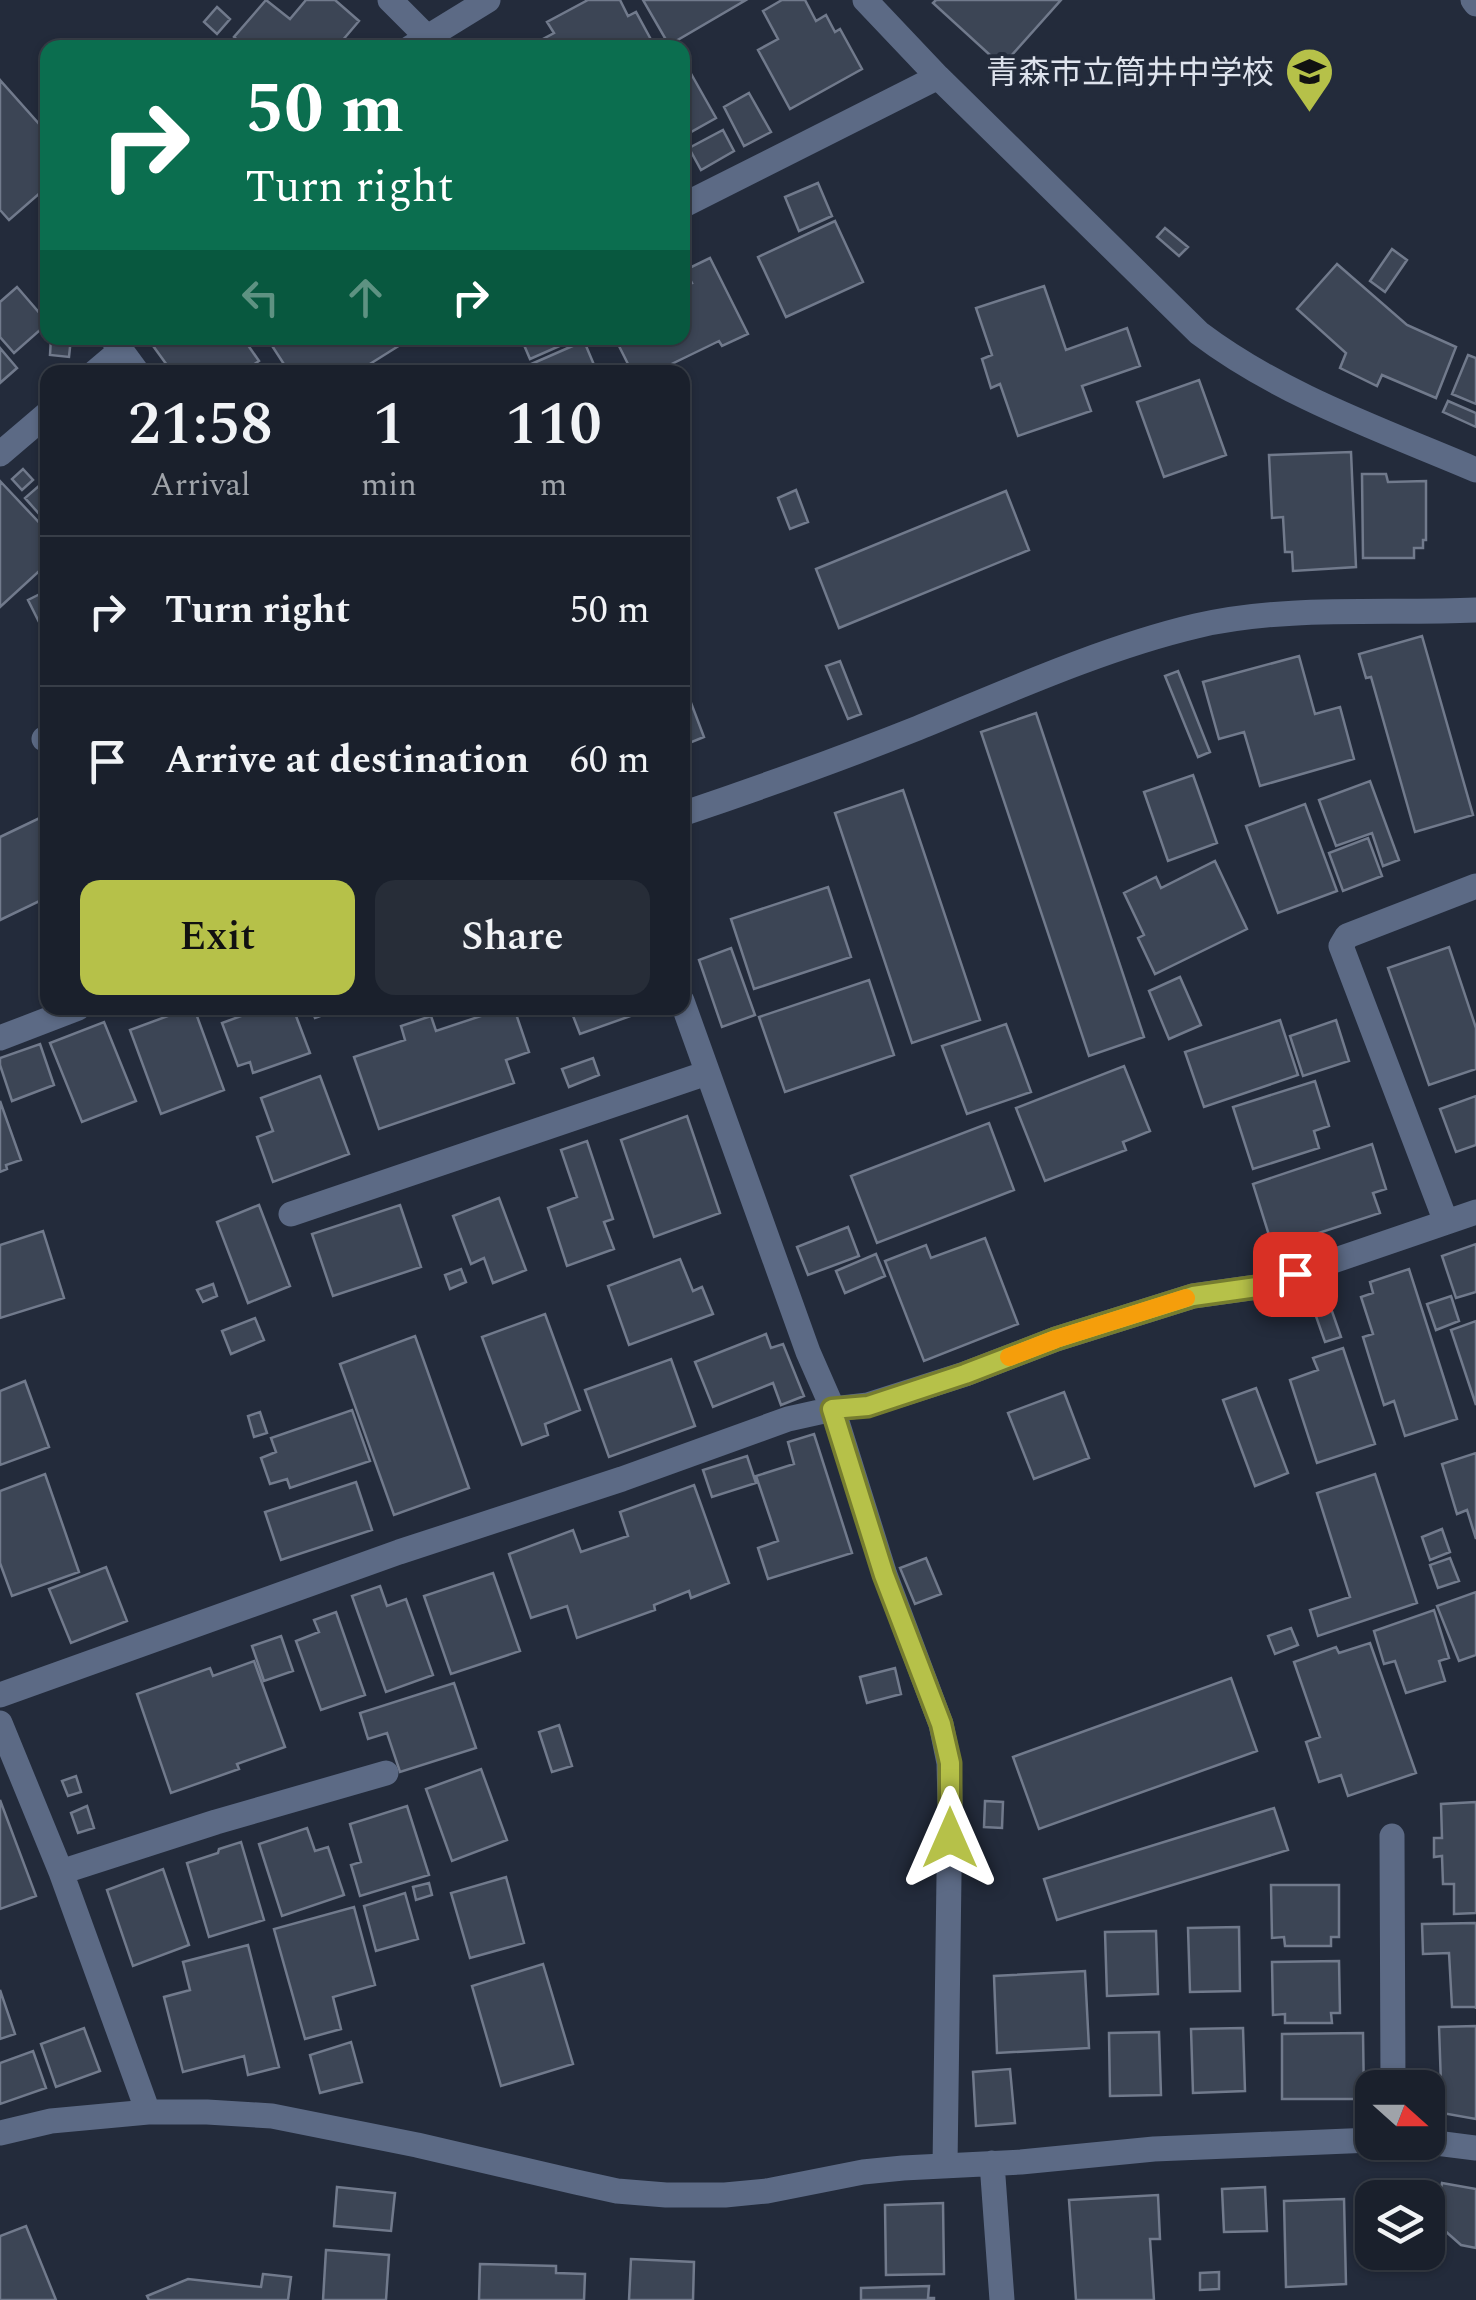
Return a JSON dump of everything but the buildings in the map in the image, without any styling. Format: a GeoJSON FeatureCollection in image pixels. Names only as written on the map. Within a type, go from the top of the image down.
{"type":"FeatureCollection","features":[{"type":"Feature","properties":{"kind":"street"},"geometry":{"type":"LineString","coordinates":[[390,0],[417,40]]}},
{"type":"Feature","properties":{"kind":"street"},"geometry":{"type":"LineString","coordinates":[[421,40],[488,0]]}},
{"type":"Feature","properties":{"kind":"street"},"geometry":{"type":"LineString","coordinates":[[865,0],[1199,334],[1228,355],[1306,397],[1476,470]]}},
{"type":"Feature","properties":{"kind":"street"},"geometry":{"type":"LineString","coordinates":[[690,202],[938,76]]}},
{"type":"Feature","properties":{"kind":"street"},"geometry":{"type":"LineString","coordinates":[[100,365],[116,345]]}},
{"type":"Feature","properties":{"kind":"street"},"geometry":{"type":"LineString","coordinates":[[0,454],[40,420]]}},
{"type":"Feature","properties":{"kind":"street"},"geometry":{"type":"LineString","coordinates":[[690,811],[831,763],[1140,642],[1198,626],[1323,613],[1476,610]]}},
{"type":"Feature","properties":{"kind":"street"},"geometry":{"type":"LineString","coordinates":[[1446,1222],[1340,946],[1347,936],[1476,886]]}},
{"type":"Feature","properties":{"kind":"street"},"geometry":{"type":"LineString","coordinates":[[0,1038],[60,1015]]}},
{"type":"Feature","properties":{"kind":"street"},"geometry":{"type":"LineString","coordinates":[[687,1015],[832,1409],[884,1575],[941,1724],[950,1763],[945,2166]]}},
{"type":"Feature","properties":{"kind":"street"},"geometry":{"type":"LineString","coordinates":[[291,1214],[707,1073]]}},
{"type":"Feature","properties":{"kind":"street"},"geometry":{"type":"LineString","coordinates":[[0,1695],[788,1418],[868,1406],[1056,1339],[1193,1296],[1257,1287],[1476,1212]]}},
{"type":"Feature","properties":{"kind":"street"},"geometry":{"type":"LineString","coordinates":[[1,1727],[61,1872],[148,2112]]}},
{"type":"Feature","properties":{"kind":"street"},"geometry":{"type":"LineString","coordinates":[[61,1872],[386,1773]]}},
{"type":"Feature","properties":{"kind":"street"},"geometry":{"type":"LineString","coordinates":[[1392,1836],[1393,2070]]}},
{"type":"Feature","properties":{"kind":"street"},"geometry":{"type":"LineString","coordinates":[[0,2133],[50,2121],[148,2112],[272,2116],[590,2185],[666,2195],[767,2192],[863,2172],[1154,2149],[1355,2141]]}},
{"type":"Feature","properties":{"kind":"street"},"geometry":{"type":"LineString","coordinates":[[1445,2144],[1476,2148]]}},
{"type":"Feature","properties":{"kind":"street"},"geometry":{"type":"LineString","coordinates":[[992,2163],[1002,2300]]}},
{"type":"Feature","properties":{"kind":"slow traffic"},"geometry":{"type":"LineString","coordinates":[[1009,1357],[1186,1298]]}},
{"type":"Feature","properties":{"kind":"place","name":"青森市立筒井中学校"},"geometry":{"type":"Point","coordinates":[1309,114]}},
{"type":"Feature","properties":{"kind":"route"},"geometry":{"type":"LineString","coordinates":[[950,1838],[950,1763],[941,1724],[884,1575],[832,1409],[868,1406],[1056,1339],[1193,1296],[1257,1287],[1295,1274]]}}]}
